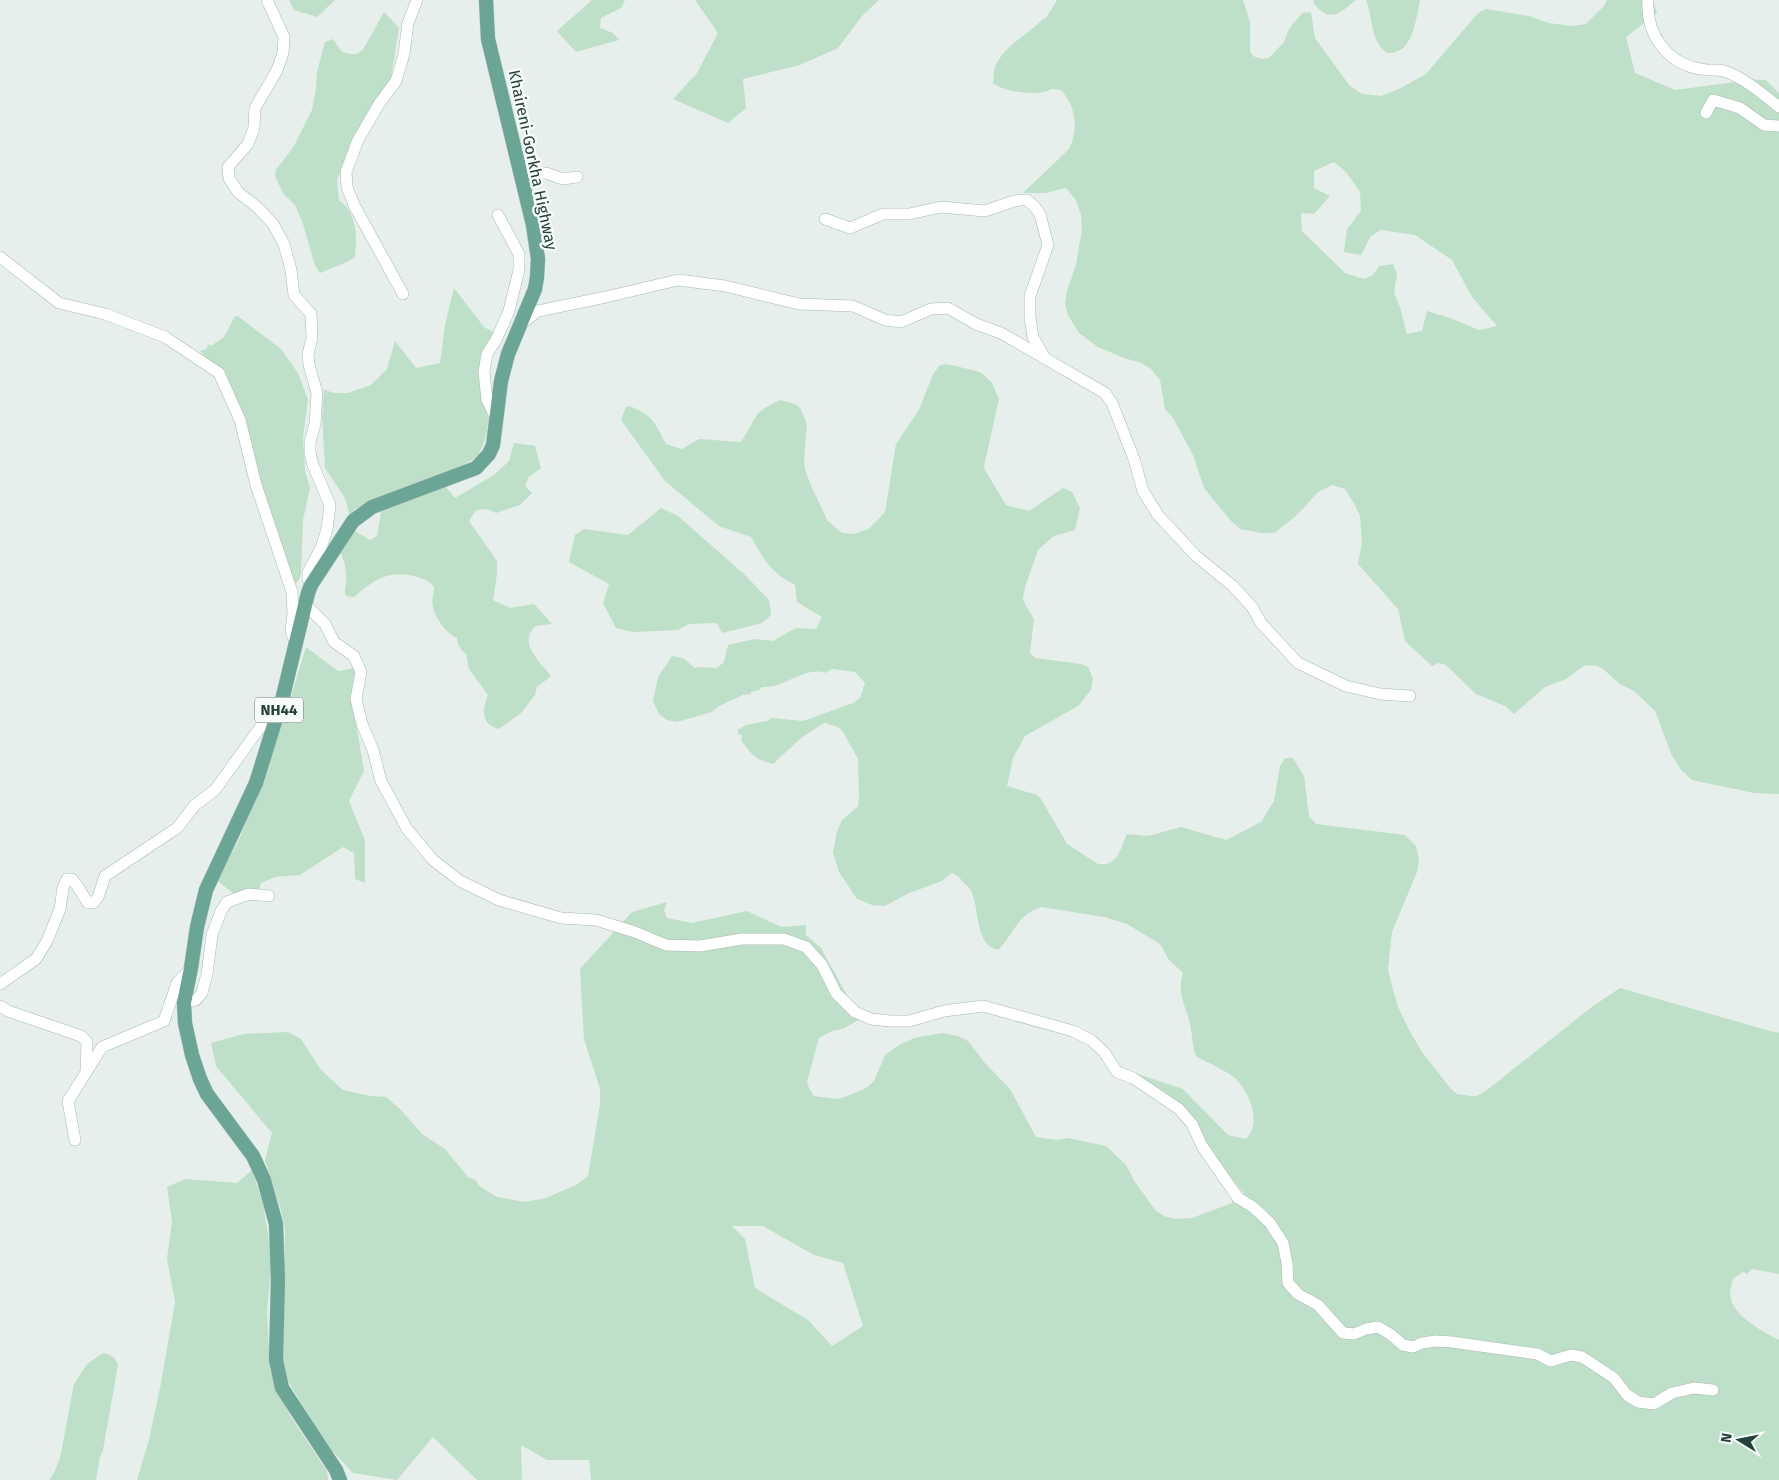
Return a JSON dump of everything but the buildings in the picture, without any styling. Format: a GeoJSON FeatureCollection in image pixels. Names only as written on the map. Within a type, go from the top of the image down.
{"type":"FeatureCollection","features":[{"type":"Feature","properties":{"kind":"main road","name":"Khaireni-Gorkha Highway"},"geometry":{"type":"LineString","coordinates":[[340,1480],[336,1470],[282,1388],[276,1360],[278,1280],[276,1224],[264,1180],[252,1156],[207,1094],[200,1079],[192,1055],[185,1023],[184,1003],[192,968],[197,927],[206,890],[256,783],[283,696],[305,604],[312,585],[353,521],[372,507],[476,468],[489,454],[493,445],[501,381],[508,354],[535,289],[538,268],[533,225],[488,39],[486,0]]}},
{"type":"Feature","properties":{"kind":"street"},"geometry":{"type":"LineString","coordinates":[[268,0],[284,37],[283,53],[277,70],[255,108],[254,128],[248,144],[228,167],[230,178],[238,192],[257,207],[273,224],[284,244],[291,270],[294,295],[311,314],[312,338],[308,354],[317,393],[315,424],[310,442],[310,453],[313,465],[330,505],[327,529],[308,572],[308,579],[312,585]]}},
{"type":"Feature","properties":{"kind":"street"},"geometry":{"type":"LineString","coordinates":[[403,294],[354,205],[347,187],[346,172],[358,140],[379,104],[396,81],[404,54],[408,23],[417,0]]}},
{"type":"Feature","properties":{"kind":"street"},"geometry":{"type":"LineString","coordinates":[[1648,0],[1651,28],[1659,46],[1678,60],[1700,69],[1724,71],[1754,87],[1779,107]]}},
{"type":"Feature","properties":{"kind":"street"},"geometry":{"type":"LineString","coordinates":[[1706,113],[1713,100],[1740,108],[1764,125],[1779,126]]}},
{"type":"Feature","properties":{"kind":"street"},"geometry":{"type":"LineString","coordinates":[[524,186],[532,174],[546,174],[563,179],[577,177]]}},
{"type":"Feature","properties":{"kind":"street"},"geometry":{"type":"LineString","coordinates":[[825,219],[850,228],[883,214],[909,214],[941,207],[985,212],[1011,202],[1026,200],[1040,214],[1048,245],[1030,296],[1032,337],[1045,358]]}},
{"type":"Feature","properties":{"kind":"street"},"geometry":{"type":"LineString","coordinates":[[497,420],[487,400],[484,372],[488,354],[509,311],[519,270],[519,254],[498,215]]}},
{"type":"Feature","properties":{"kind":"street"},"geometry":{"type":"LineString","coordinates":[[0,257],[59,303],[105,314],[165,337],[219,373],[240,420],[256,486],[292,592],[293,613],[291,632],[296,644]]}},
{"type":"Feature","properties":{"kind":"street"},"geometry":{"type":"LineString","coordinates":[[520,325],[538,311],[678,280],[725,286],[798,304],[853,306],[885,320],[901,322],[931,309],[948,308],[976,324],[1001,333],[1105,393],[1112,403],[1134,459],[1143,491],[1158,515],[1196,556],[1233,586],[1252,607],[1261,623],[1298,663],[1346,686],[1380,694],[1410,696]]}},
{"type":"Feature","properties":{"kind":"street"},"geometry":{"type":"LineString","coordinates":[[305,604],[325,624],[334,642],[354,656],[361,672],[356,699],[362,724],[373,750],[381,781],[407,829],[432,860],[460,881],[499,900],[561,918],[596,920],[635,932],[666,945],[700,946],[742,939],[784,939],[806,947],[822,964],[836,992],[855,1012],[871,1019],[909,1020],[944,1011],[983,1006],[1073,1031],[1091,1040],[1104,1052],[1117,1072],[1133,1078],[1179,1109],[1192,1124],[1202,1146],[1238,1198],[1254,1207],[1270,1223],[1283,1243],[1288,1283],[1298,1294],[1318,1305],[1343,1333],[1354,1334],[1378,1327],[1403,1345],[1413,1347],[1422,1343],[1436,1341],[1537,1354],[1551,1362],[1571,1355],[1582,1357],[1614,1378],[1627,1395],[1638,1402],[1654,1404],[1672,1393],[1694,1388],[1713,1390]]}},
{"type":"Feature","properties":{"kind":"street"},"geometry":{"type":"LineString","coordinates":[[0,984],[36,959],[44,947],[60,909],[66,879],[72,879],[88,903],[93,903],[98,897],[106,876],[176,828],[195,805],[214,790],[283,696]]}},
{"type":"Feature","properties":{"kind":"street"},"geometry":{"type":"LineString","coordinates":[[184,1003],[196,1000],[202,992],[207,974],[212,935],[227,902],[249,894],[269,896]]}},
{"type":"Feature","properties":{"kind":"street"},"geometry":{"type":"LineString","coordinates":[[75,1140],[68,1101],[102,1047],[164,1021],[177,983],[192,968]]}},
{"type":"Feature","properties":{"kind":"street"},"geometry":{"type":"LineString","coordinates":[[0,1006],[81,1036],[87,1042],[86,1071]]}},
{"type":"Feature","properties":{"kind":"green space"},"geometry":{"type":"Polygon","coordinates":[[[289,0],[335,0],[317,17],[294,10],[289,0]]]}},
{"type":"Feature","properties":{"kind":"green space"},"geometry":{"type":"Polygon","coordinates":[[[592,0],[625,0],[621,8],[601,18],[600,28],[613,33],[619,40],[576,52],[557,31],[592,0]]]}},
{"type":"Feature","properties":{"kind":"green space"},"geometry":{"type":"Polygon","coordinates":[[[695,0],[879,0],[862,16],[838,48],[800,65],[743,79],[746,108],[728,123],[673,99],[697,73],[718,33],[695,0]]]}},
{"type":"Feature","properties":{"kind":"green space"},"geometry":{"type":"Polygon","coordinates":[[[1057,0],[1243,0],[1250,22],[1250,51],[1253,56],[1262,59],[1269,58],[1284,42],[1289,29],[1302,13],[1311,12],[1315,38],[1349,85],[1362,94],[1381,96],[1399,89],[1426,74],[1478,13],[1486,9],[1529,16],[1549,23],[1571,26],[1586,24],[1604,6],[1607,0],[1653,0],[1657,13],[1626,37],[1635,73],[1675,90],[1735,82],[1737,79],[1766,80],[1779,93],[1779,794],[1754,793],[1692,780],[1682,771],[1672,756],[1655,711],[1634,691],[1620,684],[1597,666],[1585,665],[1566,679],[1545,687],[1514,714],[1505,706],[1476,694],[1446,665],[1439,663],[1432,666],[1405,641],[1398,609],[1358,564],[1362,543],[1360,516],[1345,489],[1332,485],[1318,492],[1296,516],[1274,533],[1261,533],[1240,529],[1231,521],[1204,488],[1193,455],[1173,418],[1165,409],[1160,380],[1151,369],[1141,363],[1098,347],[1079,333],[1068,315],[1065,304],[1067,291],[1076,265],[1082,229],[1081,215],[1076,200],[1066,188],[1045,193],[1023,193],[1069,149],[1075,126],[1073,111],[1061,90],[1051,89],[1039,93],[1030,93],[1005,89],[993,83],[994,71],[1004,52],[1046,18],[1057,0]],[[1334,162],[1314,171],[1314,188],[1330,196],[1314,214],[1301,213],[1302,231],[1345,273],[1364,279],[1373,275],[1379,266],[1393,264],[1397,274],[1394,293],[1407,334],[1422,331],[1427,311],[1479,330],[1497,326],[1472,297],[1452,260],[1415,235],[1381,230],[1371,236],[1361,255],[1344,252],[1347,229],[1361,211],[1360,192],[1346,172],[1334,162]]]}},
{"type":"Feature","properties":{"kind":"green space"},"geometry":{"type":"Polygon","coordinates":[[[1313,0],[1356,0],[1339,13],[1330,15],[1320,10],[1313,0]]]}},
{"type":"Feature","properties":{"kind":"green space"},"geometry":{"type":"Polygon","coordinates":[[[1366,0],[1420,0],[1415,26],[1408,42],[1403,48],[1396,52],[1387,53],[1382,48],[1375,35],[1366,0]]]}},
{"type":"Feature","properties":{"kind":"green space"},"geometry":{"type":"Polygon","coordinates":[[[384,12],[399,28],[390,83],[337,179],[339,200],[351,214],[355,226],[355,257],[320,273],[315,265],[302,221],[295,205],[283,193],[275,176],[276,170],[294,146],[312,110],[317,72],[325,42],[333,39],[342,52],[357,54],[363,50],[384,12]]]}},
{"type":"Feature","properties":{"kind":"green space"},"geometry":{"type":"Polygon","coordinates":[[[454,288],[484,327],[493,332],[485,351],[485,406],[489,419],[485,440],[478,456],[460,467],[355,509],[350,516],[345,498],[325,468],[322,417],[324,389],[333,393],[348,393],[371,385],[387,369],[395,341],[416,368],[440,363],[445,325],[454,288]]]}},
{"type":"Feature","properties":{"kind":"green space"},"geometry":{"type":"Polygon","coordinates":[[[235,316],[239,317],[281,349],[298,373],[308,400],[303,437],[305,471],[310,488],[303,520],[301,574],[299,580],[294,585],[270,522],[244,419],[225,375],[200,351],[207,349],[208,344],[211,346],[224,337],[235,316]]]}},
{"type":"Feature","properties":{"kind":"green space"},"geometry":{"type":"Polygon","coordinates":[[[946,364],[977,371],[992,383],[999,399],[984,466],[1006,505],[1029,511],[1063,488],[1072,492],[1080,508],[1075,530],[1054,536],[1038,550],[1023,598],[1034,619],[1030,653],[1035,658],[1081,664],[1088,667],[1093,679],[1091,690],[1078,706],[1025,736],[1013,758],[1007,786],[1037,795],[1067,844],[1098,864],[1105,864],[1110,863],[1117,856],[1127,834],[1148,836],[1181,827],[1226,840],[1261,822],[1274,801],[1280,766],[1285,758],[1293,758],[1304,776],[1309,816],[1316,824],[1405,835],[1416,846],[1419,859],[1417,872],[1392,932],[1388,969],[1399,1009],[1409,1030],[1422,1052],[1457,1094],[1477,1096],[1487,1090],[1593,1006],[1620,988],[1779,1032],[1779,1274],[1752,1269],[1747,1274],[1743,1272],[1733,1279],[1730,1294],[1733,1305],[1744,1318],[1779,1340],[1779,1480],[591,1480],[589,1460],[547,1460],[521,1445],[522,1480],[477,1480],[433,1437],[397,1480],[353,1473],[326,1444],[289,1383],[280,1352],[281,1268],[285,1257],[285,1229],[265,1160],[272,1133],[216,1066],[211,1043],[244,1034],[288,1032],[301,1039],[321,1070],[343,1090],[370,1096],[386,1097],[401,1110],[422,1134],[445,1149],[468,1177],[476,1180],[479,1186],[497,1197],[525,1202],[546,1198],[576,1185],[588,1176],[600,1105],[600,1089],[584,1039],[580,969],[632,912],[667,902],[664,910],[667,918],[692,923],[747,911],[781,927],[806,925],[806,935],[821,948],[847,995],[859,1012],[858,1020],[843,1029],[832,1031],[819,1038],[807,1082],[814,1096],[837,1099],[866,1088],[874,1081],[885,1055],[899,1045],[914,1038],[942,1033],[958,1036],[968,1041],[984,1062],[1010,1089],[1036,1137],[1057,1140],[1068,1138],[1106,1146],[1126,1165],[1135,1182],[1156,1211],[1164,1216],[1175,1219],[1192,1218],[1232,1203],[1232,1198],[1249,1200],[1213,1156],[1191,1119],[1123,1069],[1183,1089],[1228,1135],[1246,1139],[1251,1132],[1254,1117],[1250,1100],[1241,1085],[1228,1073],[1196,1056],[1190,1022],[1182,996],[1181,982],[1183,973],[1169,960],[1160,944],[1127,924],[1104,917],[1041,907],[1033,910],[1021,920],[998,950],[990,947],[981,934],[974,898],[970,890],[958,876],[951,873],[942,881],[909,893],[885,906],[872,905],[857,899],[839,872],[833,853],[837,831],[842,820],[858,806],[859,799],[858,759],[843,732],[838,727],[824,723],[801,738],[773,764],[754,756],[741,740],[742,735],[738,734],[738,730],[746,725],[767,721],[772,718],[803,721],[853,703],[860,698],[865,683],[855,672],[832,669],[825,673],[806,673],[771,687],[762,687],[751,692],[751,694],[743,695],[719,706],[712,712],[677,722],[667,720],[659,714],[653,701],[658,677],[672,656],[683,658],[695,668],[717,668],[724,662],[728,645],[755,639],[773,641],[796,628],[816,629],[822,617],[797,602],[795,585],[769,565],[751,537],[719,526],[665,481],[621,420],[626,407],[630,406],[644,413],[653,420],[666,444],[682,449],[699,439],[741,442],[758,413],[765,408],[780,400],[795,404],[800,408],[807,424],[804,458],[805,469],[811,486],[828,521],[842,533],[853,534],[869,529],[885,512],[896,444],[919,410],[933,374],[939,366],[946,364]],[[732,1226],[745,1239],[755,1288],[808,1320],[832,1346],[863,1326],[843,1263],[814,1255],[763,1226],[732,1226]]]}},
{"type":"Feature","properties":{"kind":"green space"},"geometry":{"type":"Polygon","coordinates":[[[514,443],[535,446],[541,468],[529,477],[525,486],[532,493],[520,505],[496,513],[487,509],[476,510],[469,521],[497,561],[493,600],[510,608],[534,604],[552,624],[536,626],[531,632],[529,639],[532,652],[551,676],[537,687],[535,695],[521,713],[499,729],[493,727],[486,720],[484,711],[488,695],[469,669],[466,654],[462,651],[457,638],[446,630],[436,616],[432,605],[434,587],[426,580],[417,577],[395,575],[375,581],[354,597],[346,596],[346,571],[340,551],[355,531],[370,540],[377,536],[382,507],[445,486],[455,498],[494,475],[509,461],[514,443]]]}},
{"type":"Feature","properties":{"kind":"green space"},"geometry":{"type":"Polygon","coordinates":[[[661,508],[678,516],[744,574],[769,600],[771,615],[762,623],[722,633],[717,623],[689,624],[678,630],[633,632],[616,628],[603,603],[609,584],[569,562],[575,535],[584,529],[628,535],[661,508]]]}},
{"type":"Feature","properties":{"kind":"green space"},"geometry":{"type":"Polygon","coordinates":[[[306,647],[338,671],[356,668],[352,699],[364,771],[349,801],[365,840],[365,883],[355,879],[354,853],[343,847],[300,875],[275,877],[261,883],[259,890],[235,895],[217,880],[238,842],[254,802],[287,697],[291,696],[306,647]]]}},
{"type":"Feature","properties":{"kind":"green space"},"geometry":{"type":"Polygon","coordinates":[[[252,1170],[263,1204],[272,1259],[267,1311],[270,1371],[291,1417],[327,1471],[328,1480],[137,1480],[149,1440],[175,1302],[167,1259],[172,1222],[167,1187],[185,1179],[237,1183],[252,1170]]]}},
{"type":"Feature","properties":{"kind":"green space"},"geometry":{"type":"Polygon","coordinates":[[[103,1353],[113,1357],[118,1365],[96,1480],[49,1480],[60,1458],[74,1384],[87,1364],[103,1353]]]}}]}
